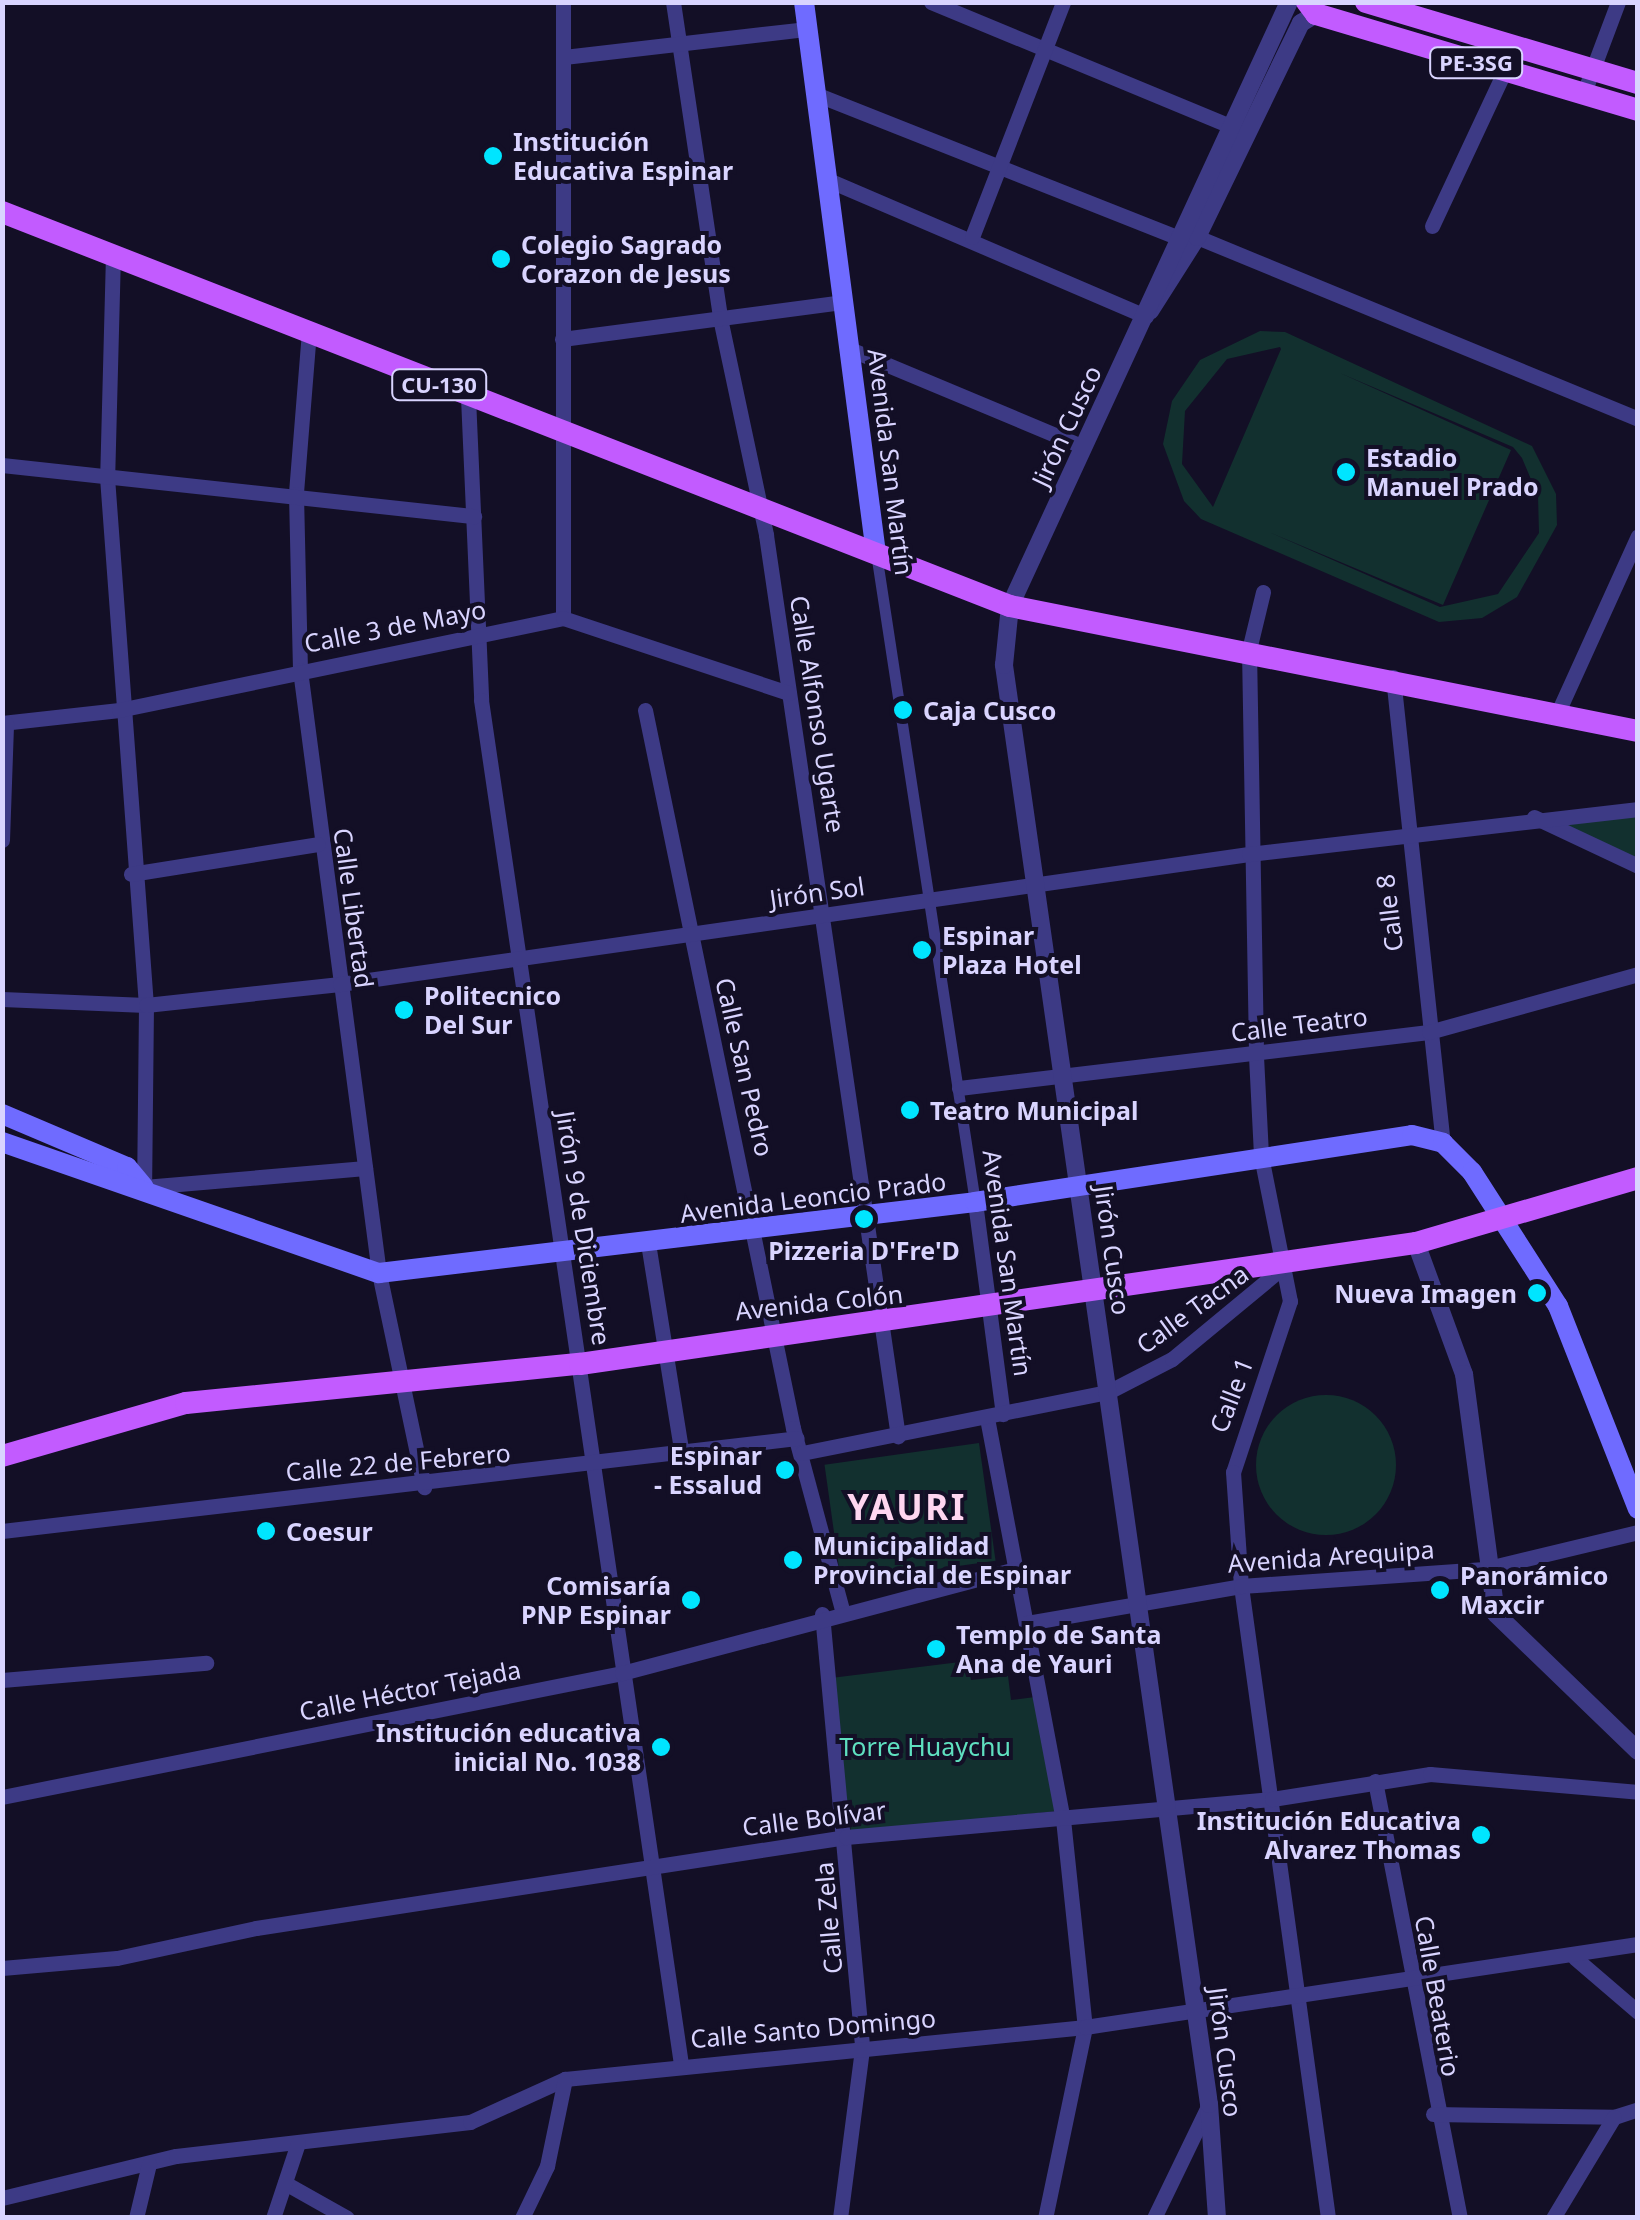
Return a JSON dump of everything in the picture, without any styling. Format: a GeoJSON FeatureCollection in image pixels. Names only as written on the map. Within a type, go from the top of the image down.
{"type":"FeatureCollection","features":[{"type":"Feature","properties":{"kind":"main road","name":"Avenida San Martín"},"geometry":{"type":"LineString","coordinates":[[804,2],[876,553]]}},
{"type":"Feature","properties":{"kind":"main road","name":"PE-3SG"},"geometry":{"type":"LineString","coordinates":[[1366,2],[1428,12],[1638,83]]}},
{"type":"Feature","properties":{"kind":"main road","name":"PE-3SG"},"geometry":{"type":"LineString","coordinates":[[1311,8],[1504,72],[1638,110]]}},
{"type":"Feature","properties":{"kind":"main road","name":"CU-130"},"geometry":{"type":"LineString","coordinates":[[2,212],[309,331],[563,436],[755,502],[876,553]]}},
{"type":"Feature","properties":{"kind":"main road"},"geometry":{"type":"LineString","coordinates":[[876,553],[1010,606],[1393,677],[1638,730]]}},
{"type":"Feature","properties":{"kind":"main road","name":"Avenida Leoncio Prado"},"geometry":{"type":"LineString","coordinates":[[2,1114],[127,1167],[144,1187]]}},
{"type":"Feature","properties":{"kind":"main road","name":"Avenida Leoncio Prado"},"geometry":{"type":"LineString","coordinates":[[2,1142],[122,1188],[144,1187],[379,1273],[648,1243],[756,1225],[976,1202],[1412,1135],[1443,1142]]}},
{"type":"Feature","properties":{"kind":"main road"},"geometry":{"type":"LineString","coordinates":[[1443,1142],[1501,1218],[1574,1341],[1638,1508]]}},
{"type":"Feature","properties":{"kind":"main road","name":"Avenida Colón"},"geometry":{"type":"LineString","coordinates":[[2,1456],[186,1403],[580,1364],[665,1347],[885,1324],[1416,1242],[1638,1178]]}},
{"type":"Feature","properties":{"kind":"street"},"geometry":{"type":"LineString","coordinates":[[563,618],[564,2]]}},
{"type":"Feature","properties":{"kind":"street","name":"Calle Alfonso Ugarte"},"geometry":{"type":"LineString","coordinates":[[673,2],[720,318],[790,692],[870,1216],[898,1436]]}},
{"type":"Feature","properties":{"kind":"street"},"geometry":{"type":"LineString","coordinates":[[931,2],[1226,124]]}},
{"type":"Feature","properties":{"kind":"street"},"geometry":{"type":"LineString","coordinates":[[972,237],[1063,2]]}},
{"type":"Feature","properties":{"kind":"street","name":"Jirón Cusco"},"geometry":{"type":"LineString","coordinates":[[1217,2218],[1209,2104],[1004,665],[1010,606],[1146,316],[1226,124],[1290,2]]}},
{"type":"Feature","properties":{"kind":"street"},"geometry":{"type":"LineString","coordinates":[[1583,95],[1618,2]]}},
{"type":"Feature","properties":{"kind":"street","name":"Jirón Cusco"},"geometry":{"type":"LineString","coordinates":[[1146,316],[1197,237],[1311,8]]}},
{"type":"Feature","properties":{"kind":"street"},"geometry":{"type":"LineString","coordinates":[[564,57],[807,29]]}},
{"type":"Feature","properties":{"kind":"street"},"geometry":{"type":"LineString","coordinates":[[1432,226],[1504,72]]}},
{"type":"Feature","properties":{"kind":"street"},"geometry":{"type":"LineString","coordinates":[[818,95],[998,172],[1176,237]]}},
{"type":"Feature","properties":{"kind":"street"},"geometry":{"type":"LineString","coordinates":[[828,180],[972,237],[1146,316]]}},
{"type":"Feature","properties":{"kind":"street"},"geometry":{"type":"LineString","coordinates":[[1197,237],[1638,420]]}},
{"type":"Feature","properties":{"kind":"street"},"geometry":{"type":"LineString","coordinates":[[113,254],[107,477],[131,874],[146,1005],[144,1187],[365,1168]]}},
{"type":"Feature","properties":{"kind":"street"},"geometry":{"type":"LineString","coordinates":[[562,339],[844,302]]}},
{"type":"Feature","properties":{"kind":"street","name":"Calle Libertad"},"geometry":{"type":"LineString","coordinates":[[309,331],[296,494],[300,670],[318,844],[379,1273],[424,1487]]}},
{"type":"Feature","properties":{"kind":"street"},"geometry":{"type":"LineString","coordinates":[[852,350],[1084,447]]}},
{"type":"Feature","properties":{"kind":"street","name":"Jirón 9 de Diciembre"},"geometry":{"type":"LineString","coordinates":[[468,397],[478,635],[518,962],[681,2065]]}},
{"type":"Feature","properties":{"kind":"street"},"geometry":{"type":"LineString","coordinates":[[2,464],[474,516]]}},
{"type":"Feature","properties":{"kind":"street"},"geometry":{"type":"LineString","coordinates":[[1558,712],[1638,536]]}},
{"type":"Feature","properties":{"kind":"street","name":"Avenida San Martín"},"geometry":{"type":"LineString","coordinates":[[876,553],[976,1202],[989,1307],[995,1416],[1016,1568],[1064,1818],[1085,2027],[1045,2218]]}},
{"type":"Feature","properties":{"kind":"street","name":"Calle 1"},"geometry":{"type":"LineString","coordinates":[[1263,592],[1250,650],[1249,854],[1256,1056],[1261,1156],[1288,1262],[1284,1333],[1233,1472],[1240,1586],[1304,1997],[1328,2218]]}},
{"type":"Feature","properties":{"kind":"street","name":"Calle 3 de Mayo"},"geometry":{"type":"LineString","coordinates":[[4,723],[120,710],[563,618],[790,692]]}},
{"type":"Feature","properties":{"kind":"street","name":"Calle 8"},"geometry":{"type":"LineString","coordinates":[[1393,677],[1405,835],[1443,1142]]}},
{"type":"Feature","properties":{"kind":"street","name":"Calle San Pedro"},"geometry":{"type":"LineString","coordinates":[[645,710],[800,1445],[842,1610]]}},
{"type":"Feature","properties":{"kind":"street"},"geometry":{"type":"LineString","coordinates":[[2,840],[4,723]]}},
{"type":"Feature","properties":{"kind":"street","name":"Jirón Sol"},"geometry":{"type":"LineString","coordinates":[[2,999],[146,1005],[340,984],[518,962],[1249,854],[1534,817],[1638,808]]}},
{"type":"Feature","properties":{"kind":"street"},"geometry":{"type":"LineString","coordinates":[[1534,817],[1638,866]]}},
{"type":"Feature","properties":{"kind":"street"},"geometry":{"type":"LineString","coordinates":[[131,874],[318,844]]}},
{"type":"Feature","properties":{"kind":"street","name":"Calle Teatro"},"geometry":{"type":"LineString","coordinates":[[959,1088],[1256,1056],[1429,1032],[1638,974]]}},
{"type":"Feature","properties":{"kind":"street"},"geometry":{"type":"LineString","coordinates":[[1416,1242],[1464,1374],[1484,1569],[1511,1637],[1638,1751]]}},
{"type":"Feature","properties":{"kind":"street"},"geometry":{"type":"LineString","coordinates":[[648,1243],[682,1455]]}},
{"type":"Feature","properties":{"kind":"street","name":"Calle Tacna"},"geometry":{"type":"LineString","coordinates":[[898,1436],[1108,1392],[1172,1359],[1288,1262]]}},
{"type":"Feature","properties":{"kind":"street","name":"Calle 22 de Febrero"},"geometry":{"type":"LineString","coordinates":[[2,1532],[682,1455],[898,1436]]}},
{"type":"Feature","properties":{"kind":"street","name":"Avenida Arequipa"},"geometry":{"type":"LineString","coordinates":[[1027,1623],[1138,1600],[1240,1586],[1484,1569],[1638,1532]]}},
{"type":"Feature","properties":{"kind":"street"},"geometry":{"type":"LineString","coordinates":[[842,1610],[1016,1568]]}},
{"type":"Feature","properties":{"kind":"street","name":"Calle Héctor Tejada"},"geometry":{"type":"LineString","coordinates":[[2,1797],[622,1673],[842,1610]]}},
{"type":"Feature","properties":{"kind":"street","name":"Calle Zela"},"geometry":{"type":"LineString","coordinates":[[822,1614],[846,1837],[862,2049],[840,2218]]}},
{"type":"Feature","properties":{"kind":"street"},"geometry":{"type":"LineString","coordinates":[[2,1680],[206,1663]]}},
{"type":"Feature","properties":{"kind":"street","name":"Calle Bolívar"},"geometry":{"type":"LineString","coordinates":[[2,1968],[118,1958],[846,1837],[1272,1799],[1375,1781],[1471,1774],[1638,1792]]}},
{"type":"Feature","properties":{"kind":"street","name":"Calle Beaterio"},"geometry":{"type":"LineString","coordinates":[[1375,1781],[1433,2114],[1460,2218]]}},
{"type":"Feature","properties":{"kind":"street","name":"Calle Santo Domingo"},"geometry":{"type":"LineString","coordinates":[[2,2198],[150,2164],[470,2122],[566,2079],[1085,2027],[1575,1958],[1638,1944]]}},
{"type":"Feature","properties":{"kind":"street"},"geometry":{"type":"LineString","coordinates":[[1575,1958],[1638,2012]]}},
{"type":"Feature","properties":{"kind":"street"},"geometry":{"type":"LineString","coordinates":[[522,2218],[546,2166],[566,2079]]}},
{"type":"Feature","properties":{"kind":"street"},"geometry":{"type":"LineString","coordinates":[[1154,2218],[1209,2104]]}},
{"type":"Feature","properties":{"kind":"street"},"geometry":{"type":"LineString","coordinates":[[1433,2114],[1614,2116],[1638,2108]]}},
{"type":"Feature","properties":{"kind":"street"},"geometry":{"type":"LineString","coordinates":[[1553,2218],[1614,2116]]}},
{"type":"Feature","properties":{"kind":"street"},"geometry":{"type":"LineString","coordinates":[[273,2218],[298,2143]]}},
{"type":"Feature","properties":{"kind":"street"},"geometry":{"type":"LineString","coordinates":[[136,2218],[150,2164]]}},
{"type":"Feature","properties":{"kind":"street"},"geometry":{"type":"LineString","coordinates":[[285,2183],[346,2218]]}},
{"type":"Feature","properties":{"kind":"green space"},"geometry":{"type":"Polygon","coordinates":[[[1260,331],[1285,332],[1532,446],[1556,494],[1557,525],[1517,597],[1482,618],[1439,622],[1201,519],[1184,501],[1163,444],[1172,401],[1200,360],[1260,331]],[[1281,349],[1227,359],[1185,411],[1182,464],[1213,507],[1281,349]],[[1340,373],[1511,450],[1443,605],[1269,532],[1440,607],[1498,594],[1539,533],[1538,496],[1522,458],[1513,447],[1340,373]]]}},
{"type":"Feature","properties":{"kind":"green space"},"geometry":{"type":"Polygon","coordinates":[[[1637,814],[1637,862],[1550,822],[1637,814]]]}},
{"type":"Feature","properties":{"kind":"green space"},"geometry":{"type":"Polygon","coordinates":[[[1326,1395],[1353,1401],[1375,1416],[1390,1438],[1396,1465],[1390,1492],[1375,1514],[1353,1529],[1326,1535],[1299,1529],[1277,1514],[1262,1492],[1256,1465],[1262,1438],[1277,1416],[1299,1401],[1326,1395]]]}},
{"type":"Feature","properties":{"kind":"green space"},"geometry":{"type":"Polygon","coordinates":[[[979,1443],[996,1561],[841,1583],[825,1465],[979,1443]]]}},
{"type":"Feature","properties":{"kind":"green space","name":"Torre Huaychu"},"geometry":{"type":"Polygon","coordinates":[[[968,1661],[971,1680],[1008,1676],[1011,1700],[1035,1697],[1058,1811],[851,1832],[831,1678],[968,1661]]]}},
{"type":"Feature","properties":{"kind":"place","name":"Institución Educativa Espinar"},"geometry":{"type":"Point","coordinates":[493,156]}},
{"type":"Feature","properties":{"kind":"place","name":"Colegio Sagrado Corazon de Jesus"},"geometry":{"type":"Point","coordinates":[501,259]}},
{"type":"Feature","properties":{"kind":"place","name":"Estadio Manuel Prado"},"geometry":{"type":"Point","coordinates":[1346,472]}},
{"type":"Feature","properties":{"kind":"place","name":"Caja Cusco"},"geometry":{"type":"Point","coordinates":[903,710]}},
{"type":"Feature","properties":{"kind":"place","name":"Espinar Plaza Hotel"},"geometry":{"type":"Point","coordinates":[922,950]}},
{"type":"Feature","properties":{"kind":"place","name":"Politecnico Del Sur"},"geometry":{"type":"Point","coordinates":[404,1010]}},
{"type":"Feature","properties":{"kind":"place","name":"Teatro Municipal"},"geometry":{"type":"Point","coordinates":[910,1110]}},
{"type":"Feature","properties":{"kind":"place","name":"Pizzeria D'Fre'D"},"geometry":{"type":"Point","coordinates":[864,1219]}},
{"type":"Feature","properties":{"kind":"place","name":"Nueva Imagen"},"geometry":{"type":"Point","coordinates":[1537,1293]}},
{"type":"Feature","properties":{"kind":"place","name":"Espinar - Essalud"},"geometry":{"type":"Point","coordinates":[785,1470]}},
{"type":"Feature","properties":{"kind":"place","name":"Coesur"},"geometry":{"type":"Point","coordinates":[266,1531]}},
{"type":"Feature","properties":{"kind":"place","name":"Municipalidad Provincial de Espinar"},"geometry":{"type":"Point","coordinates":[793,1560]}},
{"type":"Feature","properties":{"kind":"place","name":"Panorámico Maxcir"},"geometry":{"type":"Point","coordinates":[1440,1590]}},
{"type":"Feature","properties":{"kind":"place","name":"Comisaría PNP Espinar"},"geometry":{"type":"Point","coordinates":[691,1600]}},
{"type":"Feature","properties":{"kind":"place","name":"Templo de Santa Ana de Yauri"},"geometry":{"type":"Point","coordinates":[936,1649]}},
{"type":"Feature","properties":{"kind":"place","name":"Institución educativa inicial No. 1038"},"geometry":{"type":"Point","coordinates":[661,1747]}},
{"type":"Feature","properties":{"kind":"place","name":"Institución Educativa Alvarez Thomas"},"geometry":{"type":"Point","coordinates":[1481,1835]}},
{"type":"Feature","properties":{"kind":"district","name":"YAURI"},"geometry":{"type":"Point","coordinates":[907,1507]}}]}
